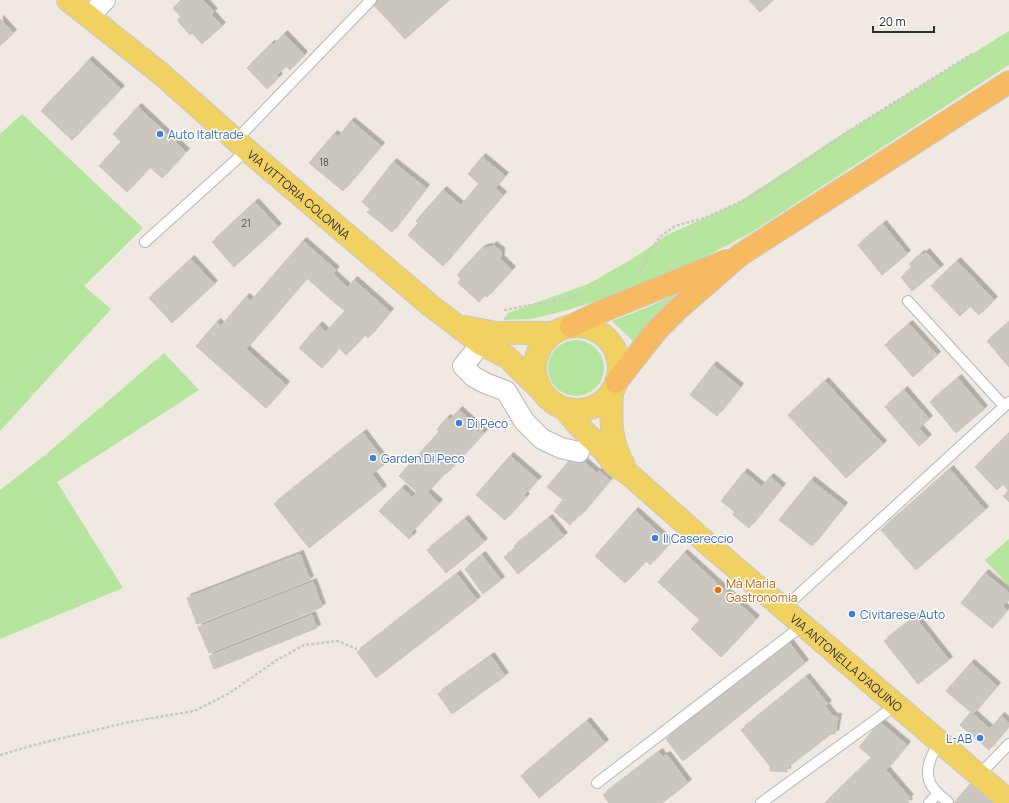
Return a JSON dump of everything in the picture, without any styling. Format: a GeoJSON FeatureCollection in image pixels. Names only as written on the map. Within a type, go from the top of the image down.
{"type":"FeatureCollection","features":[{"type":"Feature","properties":{"kind":"highway"},"geometry":{"type":"LineString","coordinates":[[614,386],[657,330],[678,309],[740,255],[1009,82]]}},
{"type":"Feature","properties":{"kind":"highway"},"geometry":{"type":"LineString","coordinates":[[562,330],[598,313],[740,255]]}},
{"type":"Feature","properties":{"kind":"main road","name":"VIA VITTORIA COLONNA"},"geometry":{"type":"LineString","coordinates":[[68,0],[160,73],[241,145],[431,306],[481,344],[507,357],[542,391]]}},
{"type":"Feature","properties":{"kind":"main road","name":"VIA VITTORIA COLONNA"},"geometry":{"type":"LineString","coordinates":[[458,326],[496,333],[562,330]]}},
{"type":"Feature","properties":{"kind":"main road"},"geometry":{"type":"LineString","coordinates":[[583,326],[595,330],[605,337],[612,346],[617,358],[618,370],[614,386],[607,397],[598,404],[587,409],[575,410],[564,408],[555,404],[542,391],[536,379],[534,366],[537,353],[544,342],[562,330],[583,326]]}},
{"type":"Feature","properties":{"kind":"main road","name":"VIA ANTONELLA D'AQUINO"},"geometry":{"type":"LineString","coordinates":[[614,386],[611,415],[614,444],[630,475]]}},
{"type":"Feature","properties":{"kind":"main road","name":"VIA ANTONELLA D'AQUINO"},"geometry":{"type":"LineString","coordinates":[[564,408],[615,465],[630,475],[1009,801]]}},
{"type":"Feature","properties":{"kind":"street"},"geometry":{"type":"LineString","coordinates":[[89,17],[105,0]]}},
{"type":"Feature","properties":{"kind":"street"},"geometry":{"type":"LineString","coordinates":[[481,344],[463,366],[474,377],[506,391],[524,421],[542,439],[561,448],[579,452]]}},
{"type":"Feature","properties":{"kind":"lane"},"geometry":{"type":"LineString","coordinates":[[145,242],[241,145],[370,0]]}},
{"type":"Feature","properties":{"kind":"lane"},"geometry":{"type":"LineString","coordinates":[[784,608],[1007,404],[908,302]]}},
{"type":"Feature","properties":{"kind":"lane"},"geometry":{"type":"LineString","coordinates":[[597,783],[803,625]]}},
{"type":"Feature","properties":{"kind":"lane"},"geometry":{"type":"LineString","coordinates":[[761,803],[896,705]]}},
{"type":"Feature","properties":{"kind":"lane"},"geometry":{"type":"LineString","coordinates":[[940,743],[934,750],[927,770],[928,779],[934,789],[948,802]]}},
{"type":"Feature","properties":{"kind":"lane"},"geometry":{"type":"LineString","coordinates":[[979,775],[1009,744]]}},
{"type":"Feature","properties":{"kind":"lane"},"geometry":{"type":"LineString","coordinates":[[929,803],[938,793]]}},
{"type":"Feature","properties":{"kind":"path"},"geometry":{"type":"LineString","coordinates":[[633,278],[643,266],[650,250],[661,236],[675,226],[704,218],[744,200],[786,174],[850,130],[972,54]]}},
{"type":"Feature","properties":{"kind":"path"},"geometry":{"type":"LineString","coordinates":[[498,311],[569,298],[591,292]]}},
{"type":"Feature","properties":{"kind":"path"},"geometry":{"type":"LineString","coordinates":[[0,755],[34,745],[129,722],[194,711],[228,694],[277,660],[304,645],[338,640],[357,649]]}},
{"type":"Feature","properties":{"kind":"green space"},"geometry":{"type":"Polygon","coordinates":[[[1009,31],[1009,65],[752,232],[690,265],[647,285],[568,310],[531,319],[503,320],[508,313],[588,284],[634,258],[667,235],[736,204],[835,139],[1009,31]]]}},
{"type":"Feature","properties":{"kind":"green space"},"geometry":{"type":"Polygon","coordinates":[[[22,114],[143,228],[84,286],[111,309],[0,431],[0,134],[22,114]]]}},
{"type":"Feature","properties":{"kind":"green space"},"geometry":{"type":"Polygon","coordinates":[[[677,293],[652,318],[633,341],[612,321],[648,307],[677,293]]]}},
{"type":"Feature","properties":{"kind":"green space"},"geometry":{"type":"Polygon","coordinates":[[[570,340],[582,340],[592,344],[600,352],[604,362],[604,374],[600,384],[592,392],[582,396],[570,396],[560,392],[552,384],[548,374],[548,362],[552,352],[560,344],[570,340]]]}},
{"type":"Feature","properties":{"kind":"green space"},"geometry":{"type":"Polygon","coordinates":[[[164,353],[199,390],[57,482],[123,588],[0,639],[0,490],[44,456],[164,353]]]}},
{"type":"Feature","properties":{"kind":"green space"},"geometry":{"type":"Polygon","coordinates":[[[1009,539],[1009,586],[985,560],[1009,539]]]}},
{"type":"Feature","properties":{"kind":"building"},"geometry":{"type":"Polygon","coordinates":[[[181,0],[203,0],[214,12],[211,14],[222,26],[202,44],[192,33],[190,35],[177,20],[181,17],[173,8],[181,0]]]}},
{"type":"Feature","properties":{"kind":"building"},"geometry":{"type":"Polygon","coordinates":[[[377,0],[449,0],[405,39],[373,4],[377,0]]]}},
{"type":"Feature","properties":{"kind":"building"},"geometry":{"type":"Polygon","coordinates":[[[749,0],[773,0],[760,12],[749,0]]]}},
{"type":"Feature","properties":{"kind":"building"},"geometry":{"type":"Polygon","coordinates":[[[0,19],[13,33],[0,46],[0,19]]]}},
{"type":"Feature","properties":{"kind":"building"},"geometry":{"type":"Polygon","coordinates":[[[284,34],[304,55],[290,70],[286,66],[277,75],[279,77],[267,89],[247,68],[271,44],[273,45],[284,34]]]}},
{"type":"Feature","properties":{"kind":"building"},"geometry":{"type":"Polygon","coordinates":[[[89,60],[121,89],[72,140],[41,111],[89,60]]]}},
{"type":"Feature","properties":{"kind":"building"},"geometry":{"type":"Polygon","coordinates":[[[138,107],[186,152],[162,178],[150,167],[127,192],[99,166],[121,142],[113,134],[138,107]]]}},
{"type":"Feature","properties":{"kind":"building"},"geometry":{"type":"Polygon","coordinates":[[[351,121],[381,146],[343,191],[309,163],[334,134],[338,137],[351,121]]]}},
{"type":"Feature","properties":{"kind":"building"},"geometry":{"type":"Polygon","coordinates":[[[482,157],[505,176],[495,188],[503,195],[480,222],[460,206],[479,184],[468,174],[482,157]]]}},
{"type":"Feature","properties":{"kind":"building"},"geometry":{"type":"Polygon","coordinates":[[[393,162],[426,188],[392,232],[367,212],[370,209],[362,202],[393,162]]]}},
{"type":"Feature","properties":{"kind":"building"},"geometry":{"type":"Polygon","coordinates":[[[443,190],[480,222],[443,266],[408,235],[418,223],[416,221],[443,190]]]}},
{"type":"Feature","properties":{"kind":"building"},"geometry":{"type":"Polygon","coordinates":[[[255,202],[278,227],[234,267],[212,242],[255,202]]]}},
{"type":"Feature","properties":{"kind":"building"},"geometry":{"type":"Polygon","coordinates":[[[883,224],[907,254],[882,275],[858,245],[883,224]]]}},
{"type":"Feature","properties":{"kind":"building"},"geometry":{"type":"Polygon","coordinates":[[[303,241],[336,270],[319,289],[307,278],[246,349],[286,385],[266,408],[196,346],[217,322],[221,326],[246,297],[251,301],[303,241]]]}},
{"type":"Feature","properties":{"kind":"building"},"geometry":{"type":"Polygon","coordinates":[[[493,245],[501,251],[500,258],[512,270],[487,297],[485,295],[479,302],[458,283],[461,279],[457,275],[480,250],[492,247],[493,245]]]}},
{"type":"Feature","properties":{"kind":"building"},"geometry":{"type":"Polygon","coordinates":[[[926,252],[940,268],[912,291],[901,277],[912,268],[909,264],[921,254],[923,255],[926,252]]]}},
{"type":"Feature","properties":{"kind":"building"},"geometry":{"type":"Polygon","coordinates":[[[191,259],[214,284],[172,323],[149,298],[191,259]]]}},
{"type":"Feature","properties":{"kind":"building"},"geometry":{"type":"Polygon","coordinates":[[[957,261],[994,300],[979,315],[970,306],[960,316],[931,286],[957,261]]]}},
{"type":"Feature","properties":{"kind":"building"},"geometry":{"type":"Polygon","coordinates":[[[333,274],[348,288],[335,303],[319,289],[333,274]]]}},
{"type":"Feature","properties":{"kind":"building"},"geometry":{"type":"Polygon","coordinates":[[[354,280],[390,312],[368,338],[365,335],[346,355],[339,348],[322,368],[299,348],[319,325],[326,332],[345,311],[335,303],[354,280]]]}},
{"type":"Feature","properties":{"kind":"building"},"geometry":{"type":"Polygon","coordinates":[[[1009,322],[1009,367],[987,341],[1009,322]]]}},
{"type":"Feature","properties":{"kind":"building"},"geometry":{"type":"Polygon","coordinates":[[[909,324],[937,355],[913,377],[885,345],[909,324]]]}},
{"type":"Feature","properties":{"kind":"building"},"geometry":{"type":"Polygon","coordinates":[[[713,365],[740,387],[717,416],[690,395],[713,365]]]}},
{"type":"Feature","properties":{"kind":"building"},"geometry":{"type":"Polygon","coordinates":[[[958,378],[984,409],[956,433],[930,402],[958,378]]]}},
{"type":"Feature","properties":{"kind":"building"},"geometry":{"type":"Polygon","coordinates":[[[825,381],[883,444],[846,478],[788,415],[825,381]]]}},
{"type":"Feature","properties":{"kind":"building"},"geometry":{"type":"Polygon","coordinates":[[[904,390],[929,419],[919,428],[928,438],[919,446],[885,407],[904,390]]]}},
{"type":"Feature","properties":{"kind":"building"},"geometry":{"type":"Polygon","coordinates":[[[459,410],[484,433],[420,500],[415,494],[417,492],[399,476],[439,432],[437,429],[447,418],[450,420],[459,410]]]}},
{"type":"Feature","properties":{"kind":"building"},"geometry":{"type":"Polygon","coordinates":[[[363,433],[386,463],[372,474],[383,489],[309,548],[274,504],[363,433]]]}},
{"type":"Feature","properties":{"kind":"building"},"geometry":{"type":"Polygon","coordinates":[[[1008,434],[1009,491],[1003,484],[997,490],[975,467],[1008,434]]]}},
{"type":"Feature","properties":{"kind":"building"},"geometry":{"type":"Polygon","coordinates":[[[575,454],[597,473],[599,471],[610,480],[580,516],[578,515],[570,525],[554,511],[563,500],[547,487],[575,454]]]}},
{"type":"Feature","properties":{"kind":"building"},"geometry":{"type":"Polygon","coordinates":[[[510,456],[538,480],[524,495],[526,497],[505,520],[476,495],[510,456]]]}},
{"type":"Feature","properties":{"kind":"building"},"geometry":{"type":"Polygon","coordinates":[[[950,469],[985,510],[916,570],[881,530],[950,469]]]}},
{"type":"Feature","properties":{"kind":"building"},"geometry":{"type":"Polygon","coordinates":[[[744,472],[762,487],[770,477],[782,487],[749,528],[733,515],[735,512],[721,501],[744,472]]]}},
{"type":"Feature","properties":{"kind":"building"},"geometry":{"type":"Polygon","coordinates":[[[811,480],[844,506],[812,546],[779,520],[811,480]]]}},
{"type":"Feature","properties":{"kind":"building"},"geometry":{"type":"Polygon","coordinates":[[[402,488],[412,497],[415,494],[420,500],[427,492],[439,503],[411,533],[413,535],[409,539],[379,511],[402,488]]]}},
{"type":"Feature","properties":{"kind":"building"},"geometry":{"type":"Polygon","coordinates":[[[1009,491],[1009,502],[1003,496],[1009,491]]]}},
{"type":"Feature","properties":{"kind":"building"},"geometry":{"type":"Polygon","coordinates":[[[635,511],[670,543],[650,565],[646,561],[625,583],[595,556],[635,511]]]}},
{"type":"Feature","properties":{"kind":"building"},"geometry":{"type":"Polygon","coordinates":[[[549,518],[564,536],[518,574],[504,557],[516,548],[514,546],[549,518]]]}},
{"type":"Feature","properties":{"kind":"building"},"geometry":{"type":"Polygon","coordinates":[[[465,519],[484,542],[446,573],[427,550],[465,519]]]}},
{"type":"Feature","properties":{"kind":"building"},"geometry":{"type":"Polygon","coordinates":[[[684,553],[756,619],[721,657],[691,629],[700,620],[658,582],[684,553]]]}},
{"type":"Feature","properties":{"kind":"building"},"geometry":{"type":"Polygon","coordinates":[[[300,554],[310,580],[197,624],[187,598],[300,554]]]}},
{"type":"Feature","properties":{"kind":"building"},"geometry":{"type":"Polygon","coordinates":[[[482,555],[501,580],[483,594],[465,569],[482,555]]]}},
{"type":"Feature","properties":{"kind":"building"},"geometry":{"type":"Polygon","coordinates":[[[985,573],[1009,593],[1009,599],[1003,606],[1007,610],[992,628],[961,603],[985,573]]]}},
{"type":"Feature","properties":{"kind":"building"},"geometry":{"type":"Polygon","coordinates":[[[457,574],[466,586],[366,664],[357,652],[457,574]]]}},
{"type":"Feature","properties":{"kind":"building"},"geometry":{"type":"Polygon","coordinates":[[[313,582],[322,607],[209,653],[198,627],[313,582]]]}},
{"type":"Feature","properties":{"kind":"building"},"geometry":{"type":"Polygon","coordinates":[[[466,586],[477,600],[376,678],[366,664],[466,586]]]}},
{"type":"Feature","properties":{"kind":"building"},"geometry":{"type":"Polygon","coordinates":[[[312,615],[317,628],[214,669],[209,656],[312,615]]]}},
{"type":"Feature","properties":{"kind":"building"},"geometry":{"type":"Polygon","coordinates":[[[915,617],[949,660],[918,684],[884,641],[915,617]]]}},
{"type":"Feature","properties":{"kind":"building"},"geometry":{"type":"Polygon","coordinates":[[[788,641],[805,663],[683,761],[666,739],[788,641]]]}},
{"type":"Feature","properties":{"kind":"building"},"geometry":{"type":"Polygon","coordinates":[[[491,656],[505,676],[452,714],[438,694],[491,656]]]}},
{"type":"Feature","properties":{"kind":"building"},"geometry":{"type":"Polygon","coordinates":[[[971,663],[997,686],[973,714],[946,691],[971,663]]]}},
{"type":"Feature","properties":{"kind":"building"},"geometry":{"type":"Polygon","coordinates":[[[806,677],[828,704],[825,706],[834,717],[838,717],[835,734],[831,734],[787,768],[787,772],[770,771],[770,766],[741,730],[806,677]]]}},
{"type":"Feature","properties":{"kind":"building"},"geometry":{"type":"Polygon","coordinates":[[[971,712],[990,729],[1001,716],[1009,723],[1009,726],[989,750],[960,725],[971,712]]]}},
{"type":"Feature","properties":{"kind":"building"},"geometry":{"type":"Polygon","coordinates":[[[587,721],[605,743],[539,798],[521,776],[587,721]]]}},
{"type":"Feature","properties":{"kind":"building"},"geometry":{"type":"Polygon","coordinates":[[[880,722],[907,745],[886,770],[859,747],[880,722]]]}},
{"type":"Feature","properties":{"kind":"building"},"geometry":{"type":"Polygon","coordinates":[[[659,752],[663,757],[667,755],[688,783],[662,803],[609,803],[603,795],[659,752]]]}},
{"type":"Feature","properties":{"kind":"building"},"geometry":{"type":"Polygon","coordinates":[[[871,758],[886,770],[910,798],[907,800],[909,803],[825,803],[871,758]]]}},
{"type":"Feature","properties":{"kind":"building"},"geometry":{"type":"Polygon","coordinates":[[[971,783],[993,803],[954,803],[971,783]]]}},
{"type":"Feature","properties":{"kind":"place","name":"Auto Italtrade"},"geometry":{"type":"Point","coordinates":[160,134]}},
{"type":"Feature","properties":{"kind":"place","name":"Di Peco"},"geometry":{"type":"Point","coordinates":[459,423]}},
{"type":"Feature","properties":{"kind":"place","name":"Garden Di Peco"},"geometry":{"type":"Point","coordinates":[373,458]}},
{"type":"Feature","properties":{"kind":"place","name":"Il Casereccio"},"geometry":{"type":"Point","coordinates":[655,538]}},
{"type":"Feature","properties":{"kind":"place","name":"Mà Maria Gastronomia"},"geometry":{"type":"Point","coordinates":[718,590]}},
{"type":"Feature","properties":{"kind":"place","name":"Civitarese Auto"},"geometry":{"type":"Point","coordinates":[852,614]}},
{"type":"Feature","properties":{"kind":"place","name":"L-AB"},"geometry":{"type":"Point","coordinates":[980,738]}}]}
